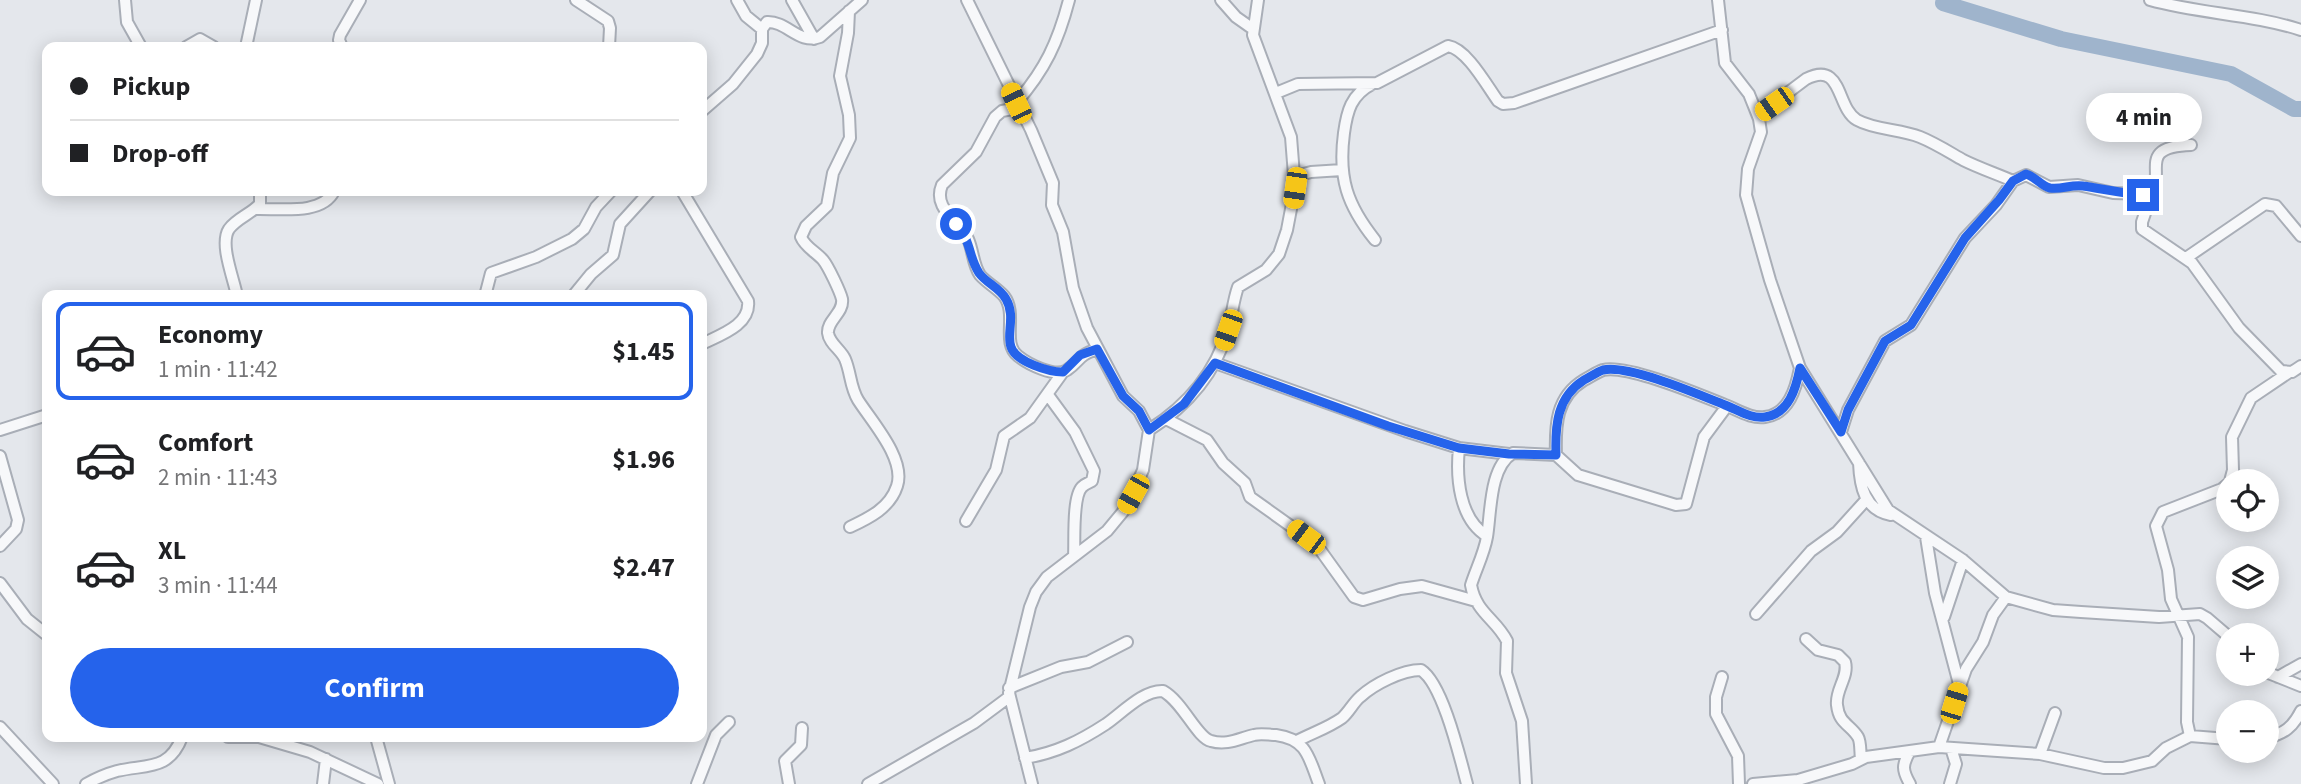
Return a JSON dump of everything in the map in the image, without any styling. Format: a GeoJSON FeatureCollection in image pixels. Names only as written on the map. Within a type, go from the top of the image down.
{"type":"FeatureCollection","features":[{"type":"Feature","properties":{"kind":"street"},"geometry":{"type":"LineString","coordinates":[[125,0],[127,22],[138,42]]}},
{"type":"Feature","properties":{"kind":"street"},"geometry":{"type":"LineString","coordinates":[[247,42],[256,0]]}},
{"type":"Feature","properties":{"kind":"street"},"geometry":{"type":"LineString","coordinates":[[340,42],[340,35],[360,0]]}},
{"type":"Feature","properties":{"kind":"street"},"geometry":{"type":"LineString","coordinates":[[576,0],[608,21],[609,42]]}},
{"type":"Feature","properties":{"kind":"street"},"geometry":{"type":"LineString","coordinates":[[737,0],[746,16],[762,29]]}},
{"type":"Feature","properties":{"kind":"street"},"geometry":{"type":"LineString","coordinates":[[792,0],[814,39]]}},
{"type":"Feature","properties":{"kind":"street"},"geometry":{"type":"LineString","coordinates":[[707,107],[733,84],[757,54],[762,43],[762,29],[767,22],[776,23],[798,36],[814,39],[820,37],[862,0]]}},
{"type":"Feature","properties":{"kind":"street"},"geometry":{"type":"LineString","coordinates":[[967,0],[1031,130],[1053,183],[1052,205],[1066,243],[1073,288],[1087,328],[1123,396],[1139,411],[1149,430],[1143,470],[1126,508],[1107,531],[1047,577],[1036,592],[1030,607],[1009,693],[1030,783]]}},
{"type":"Feature","properties":{"kind":"street"},"geometry":{"type":"LineString","coordinates":[[1063,372],[1030,363],[1011,348],[1011,316],[1007,301],[980,275],[968,239],[948,216],[941,195],[942,185],[976,152],[995,117],[1002,111],[1017,106],[1038,77],[1057,43],[1069,0]]}},
{"type":"Feature","properties":{"kind":"street"},"geometry":{"type":"LineString","coordinates":[[1222,0],[1236,17],[1253,29]]}},
{"type":"Feature","properties":{"kind":"street"},"geometry":{"type":"LineString","coordinates":[[1149,430],[1192,396],[1215,363],[1228,330],[1238,288],[1266,270],[1279,254],[1293,209],[1296,176],[1291,137],[1276,93],[1256,48],[1253,29],[1258,0]]}},
{"type":"Feature","properties":{"kind":"street"},"geometry":{"type":"LineString","coordinates":[[1718,0],[1726,63],[1749,94],[1758,115],[1761,132],[1748,169],[1746,195],[1756,239],[1800,368],[1884,505],[1894,515],[1963,560],[2006,597],[2053,610],[2159,617],[2200,614],[2216,626]]}},
{"type":"Feature","properties":{"kind":"street"},"geometry":{"type":"LineString","coordinates":[[2150,0],[2225,15],[2270,20],[2301,30]]}},
{"type":"Feature","properties":{"kind":"street"},"geometry":{"type":"LineString","coordinates":[[849,11],[840,76],[849,116],[850,138],[835,166],[827,206],[806,226],[801,237],[803,243],[824,261],[839,292],[842,307],[830,325],[828,335],[844,358],[856,397],[886,442],[895,460],[898,474],[897,486],[888,501],[870,517],[850,527]]}},
{"type":"Feature","properties":{"kind":"street"},"geometry":{"type":"LineString","coordinates":[[1375,240],[1352,207],[1342,170],[1347,109],[1356,96],[1372,84],[1440,49],[1453,47],[1475,67],[1498,101],[1503,104],[1514,103],[1723,30]]}},
{"type":"Feature","properties":{"kind":"street"},"geometry":{"type":"LineString","coordinates":[[1758,115],[1810,77],[1829,77],[1835,81],[1849,112],[1859,121],[1919,136],[1966,161],[2013,181]]}},
{"type":"Feature","properties":{"kind":"street"},"geometry":{"type":"LineString","coordinates":[[1276,93],[1298,84],[1372,84]]}},
{"type":"Feature","properties":{"kind":"street"},"geometry":{"type":"LineString","coordinates":[[2191,145],[2173,145],[2163,150],[2157,160],[2153,190],[2141,222],[2142,229],[2186,258],[2239,328],[2281,372],[2288,373]]}},
{"type":"Feature","properties":{"kind":"street"},"geometry":{"type":"LineString","coordinates":[[1296,176],[1342,170]]}},
{"type":"Feature","properties":{"kind":"street"},"geometry":{"type":"LineString","coordinates":[[1841,432],[1848,410],[1885,341],[1911,325],[1965,238],[2013,181],[2026,174],[2053,188],[2078,185],[2143,195],[2153,190]]}},
{"type":"Feature","properties":{"kind":"street"},"geometry":{"type":"LineString","coordinates":[[236,290],[226,237],[229,229],[260,204],[260,196]]}},
{"type":"Feature","properties":{"kind":"street"},"geometry":{"type":"LineString","coordinates":[[255,209],[311,207],[327,202],[331,196]]}},
{"type":"Feature","properties":{"kind":"street"},"geometry":{"type":"LineString","coordinates":[[487,290],[491,273],[547,252],[572,239],[583,229],[606,196]]}},
{"type":"Feature","properties":{"kind":"street"},"geometry":{"type":"LineString","coordinates":[[578,290],[613,255],[620,223],[645,196]]}},
{"type":"Feature","properties":{"kind":"street"},"geometry":{"type":"LineString","coordinates":[[685,196],[748,301],[747,315],[739,323],[707,341]]}},
{"type":"Feature","properties":{"kind":"street"},"geometry":{"type":"LineString","coordinates":[[2186,258],[2265,204],[2276,206],[2301,236]]}},
{"type":"Feature","properties":{"kind":"street"},"geometry":{"type":"LineString","coordinates":[[965,520],[996,470],[1004,436],[1030,418],[1063,372],[1080,355],[1097,349]]}},
{"type":"Feature","properties":{"kind":"street"},"geometry":{"type":"LineString","coordinates":[[1215,363],[1388,426],[1459,448],[1509,454],[1556,455],[1578,475],[1676,505],[1686,504],[1704,437],[1727,406]]}},
{"type":"Feature","properties":{"kind":"street"},"geometry":{"type":"LineString","coordinates":[[2233,469],[2232,437],[2251,398],[2301,366]]}},
{"type":"Feature","properties":{"kind":"street"},"geometry":{"type":"LineString","coordinates":[[1556,455],[1558,411],[1563,400],[1576,385],[1603,370],[1624,370],[1754,417],[1768,417],[1776,413],[1795,392],[1800,368]]}},
{"type":"Feature","properties":{"kind":"street"},"geometry":{"type":"LineString","coordinates":[[1048,395],[1075,432],[1094,471],[1091,481],[1079,492],[1074,556]]}},
{"type":"Feature","properties":{"kind":"street"},"geometry":{"type":"LineString","coordinates":[[0,430],[42,417]]}},
{"type":"Feature","properties":{"kind":"street"},"geometry":{"type":"LineString","coordinates":[[1166,419],[1207,440],[1223,463],[1245,483],[1250,497],[1321,551],[1354,597],[1363,600],[1400,589],[1422,586],[1476,601]]}},
{"type":"Feature","properties":{"kind":"street"},"geometry":{"type":"LineString","coordinates":[[1459,448],[1457,477],[1467,512],[1474,527],[1487,536]]}},
{"type":"Feature","properties":{"kind":"street"},"geometry":{"type":"LineString","coordinates":[[1509,454],[1492,494],[1483,555],[1471,583],[1476,601],[1485,616],[1507,640],[1506,673],[1522,721],[1525,784]]}},
{"type":"Feature","properties":{"kind":"street"},"geometry":{"type":"LineString","coordinates":[[0,456],[14,500],[18,525],[8,540],[0,546]]}},
{"type":"Feature","properties":{"kind":"street"},"geometry":{"type":"LineString","coordinates":[[1858,461],[1866,500],[1882,513],[1894,515]]}},
{"type":"Feature","properties":{"kind":"street"},"geometry":{"type":"LineString","coordinates":[[2190,736],[2187,722],[2188,645],[2180,615],[2171,599],[2168,570],[2156,526],[2163,512],[2216,491]]}},
{"type":"Feature","properties":{"kind":"street"},"geometry":{"type":"LineString","coordinates":[[1756,614],[1811,551],[1837,532],[1866,500]]}},
{"type":"Feature","properties":{"kind":"street"},"geometry":{"type":"LineString","coordinates":[[1926,537],[1935,593],[1960,685]]}},
{"type":"Feature","properties":{"kind":"street"},"geometry":{"type":"LineString","coordinates":[[1943,618],[1963,560]]}},
{"type":"Feature","properties":{"kind":"street"},"geometry":{"type":"LineString","coordinates":[[0,583],[27,619],[42,631]]}},
{"type":"Feature","properties":{"kind":"street"},"geometry":{"type":"LineString","coordinates":[[1950,784],[1956,764],[1945,747],[1960,685],[1986,635],[1993,615],[2006,597]]}},
{"type":"Feature","properties":{"kind":"street"},"geometry":{"type":"LineString","coordinates":[[1806,639],[1818,650],[1838,655],[1845,662],[1846,672],[1839,691],[1837,708],[1843,723],[1858,737],[1861,759]]}},
{"type":"Feature","properties":{"kind":"street"},"geometry":{"type":"LineString","coordinates":[[868,784],[974,723],[1009,693],[1061,667],[1088,662],[1128,642]]}},
{"type":"Feature","properties":{"kind":"street"},"geometry":{"type":"LineString","coordinates":[[2279,676],[2301,664]]}},
{"type":"Feature","properties":{"kind":"street"},"geometry":{"type":"LineString","coordinates":[[1297,741],[1338,721],[1348,713],[1357,699],[1371,689],[1401,675],[1421,670],[1433,682],[1445,710],[1467,784]]}},
{"type":"Feature","properties":{"kind":"street"},"geometry":{"type":"LineString","coordinates":[[1722,677],[1716,697],[1716,714],[1738,756],[1739,784]]}},
{"type":"Feature","properties":{"kind":"street"},"geometry":{"type":"LineString","coordinates":[[2279,677],[2301,685]]}},
{"type":"Feature","properties":{"kind":"street"},"geometry":{"type":"LineString","coordinates":[[1025,758],[1055,752],[1158,691],[1171,695],[1179,702],[1202,736],[1212,742],[1234,742],[1257,734],[1284,736],[1297,741],[1304,749],[1319,784]]}},
{"type":"Feature","properties":{"kind":"street"},"geometry":{"type":"LineString","coordinates":[[2279,734],[2295,722],[2301,711]]}},
{"type":"Feature","properties":{"kind":"street"},"geometry":{"type":"LineString","coordinates":[[2040,754],[2055,713]]}},
{"type":"Feature","properties":{"kind":"street"},"geometry":{"type":"LineString","coordinates":[[696,784],[716,735],[729,722]]}},
{"type":"Feature","properties":{"kind":"street"},"geometry":{"type":"LineString","coordinates":[[789,784],[785,761],[801,745],[802,728]]}},
{"type":"Feature","properties":{"kind":"street"},"geometry":{"type":"LineString","coordinates":[[2,731],[53,784]]}},
{"type":"Feature","properties":{"kind":"street"},"geometry":{"type":"LineString","coordinates":[[1753,784],[1798,780],[1853,764],[1861,759],[1945,747],[2040,754],[2104,768],[2123,768],[2152,761],[2166,748],[2190,736],[2216,738]]}},
{"type":"Feature","properties":{"kind":"street"},"geometry":{"type":"LineString","coordinates":[[86,784],[118,771],[163,762],[172,756],[179,742]]}},
{"type":"Feature","properties":{"kind":"street"},"geometry":{"type":"LineString","coordinates":[[274,742],[326,759],[378,784]]}},
{"type":"Feature","properties":{"kind":"street"},"geometry":{"type":"LineString","coordinates":[[377,742],[389,784]]}},
{"type":"Feature","properties":{"kind":"street"},"geometry":{"type":"LineString","coordinates":[[1910,751],[1902,766],[1910,784]]}},
{"type":"Feature","properties":{"kind":"street"},"geometry":{"type":"LineString","coordinates":[[323,784],[326,759]]}},
{"type":"Feature","properties":{"kind":"waterway"},"geometry":{"type":"LineString","coordinates":[[1943,3],[2061,39],[2231,74],[2294,109],[2301,109]]}},
{"type":"Feature","properties":{"kind":"route"},"geometry":{"type":"LineString","coordinates":[[956,224],[968,239],[980,275],[1007,301],[1011,316],[1010,346],[1017,355],[1048,370],[1063,372],[1072,366],[1080,355],[1097,349],[1123,396],[1139,411],[1149,430],[1192,396],[1215,363],[1292,393],[1459,448],[1509,454],[1556,455],[1558,411],[1563,400],[1576,385],[1603,370],[1624,370],[1695,393],[1754,417],[1768,417],[1787,403],[1795,392],[1800,368],[1841,432],[1848,410],[1885,341],[1911,325],[1944,276],[1965,238],[2013,181],[2026,174],[2053,188],[2078,185],[2143,195]]}}]}
